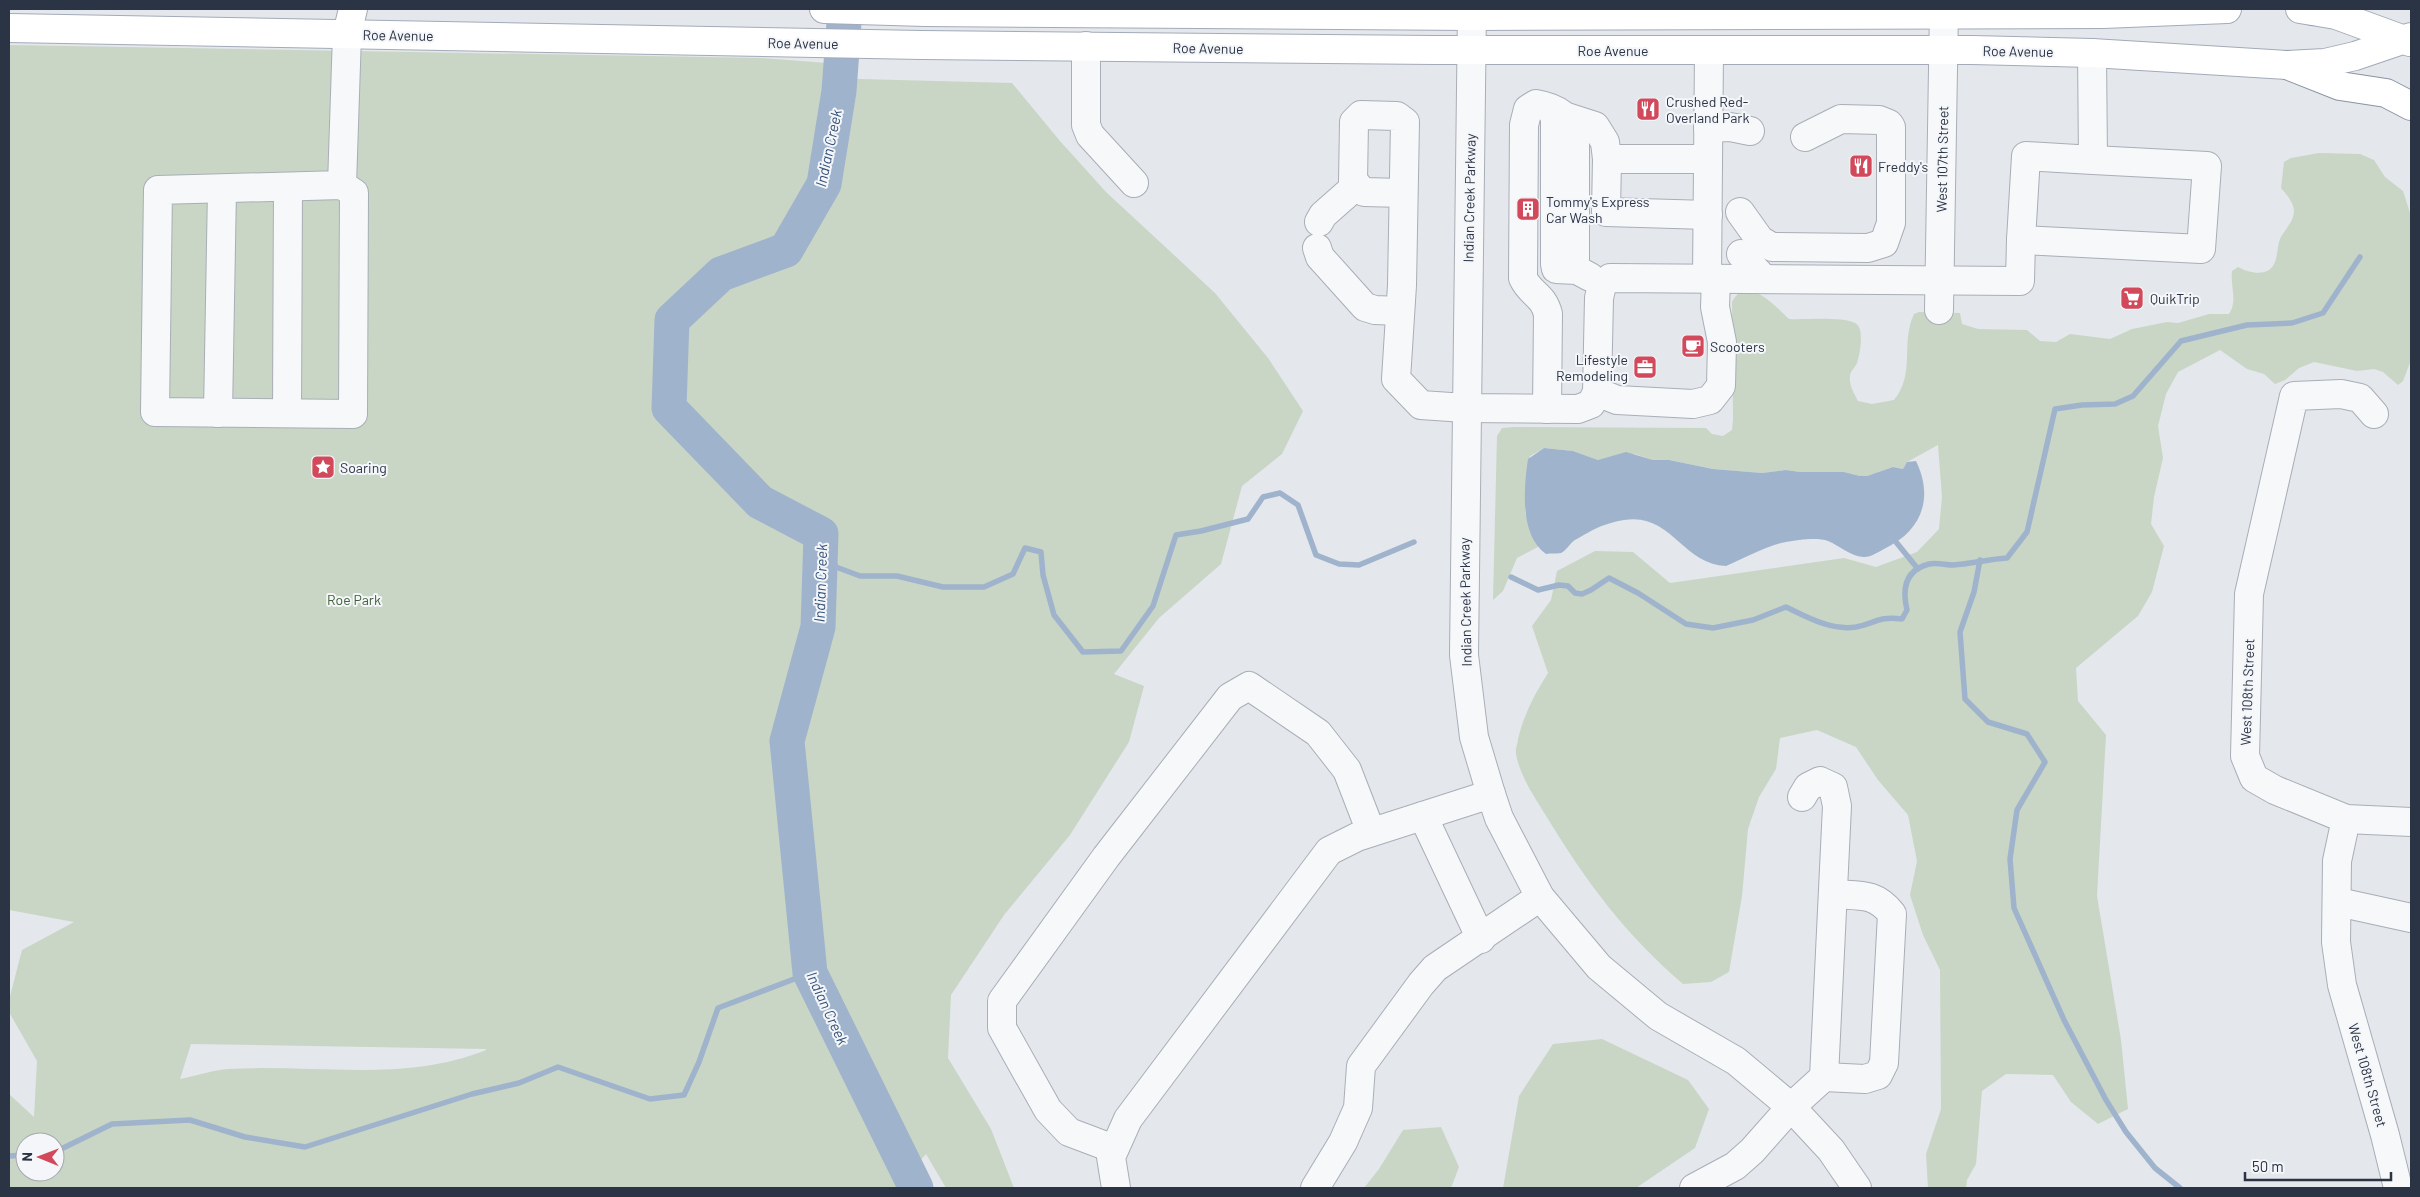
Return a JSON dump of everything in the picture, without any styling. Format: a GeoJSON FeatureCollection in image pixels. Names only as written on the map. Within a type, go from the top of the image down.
{"type":"FeatureCollection","features":[{"type":"Feature","properties":{"kind":"main road"},"geometry":{"type":"LineString","coordinates":[[824,9],[925,12],[1944,11],[2103,14],[2227,9]]}},
{"type":"Feature","properties":{"kind":"main road","name":"Roe Avenue"},"geometry":{"type":"LineString","coordinates":[[2312,9],[2408,40]]}},
{"type":"Feature","properties":{"kind":"main road","name":"Roe Avenue"},"geometry":{"type":"LineString","coordinates":[[9,28],[350,21],[764,42],[1472,50],[1944,50],[2092,53],[2287,65],[2325,63],[2408,40]]}},
{"type":"Feature","properties":{"kind":"main road"},"geometry":{"type":"LineString","coordinates":[[2287,65],[2340,86],[2386,93],[2411,106]]}},
{"type":"Feature","properties":{"kind":"street","name":"West 107th Street"},"geometry":{"type":"LineString","coordinates":[[1939,310],[1944,11]]}},
{"type":"Feature","properties":{"kind":"street","name":"Indian Creek Parkway"},"geometry":{"type":"LineString","coordinates":[[1472,12],[1465,408],[1464,655],[1474,737],[1491,794],[1499,818],[1540,897],[1598,967],[1658,1016],[1736,1061],[1791,1107],[1831,1150],[1857,1188]]}},
{"type":"Feature","properties":{"kind":"street"},"geometry":{"type":"LineString","coordinates":[[342,185],[350,21]]}},
{"type":"Feature","properties":{"kind":"street"},"geometry":{"type":"LineString","coordinates":[[1086,46],[1086,125],[1090,135],[1134,184]]}},
{"type":"Feature","properties":{"kind":"street"},"geometry":{"type":"LineString","coordinates":[[1597,392],[1696,393],[1703,391],[1710,385],[1712,373],[1712,313],[1715,306],[1711,278],[1708,213],[1709,50]]}},
{"type":"Feature","properties":{"kind":"street"},"geometry":{"type":"LineString","coordinates":[[2092,53],[2093,160]]}},
{"type":"Feature","properties":{"kind":"street"},"geometry":{"type":"LineString","coordinates":[[1547,409],[1548,314],[1545,303],[1526,287],[1522,278],[1524,125],[1525,116],[1532,105],[1544,105],[1559,113],[1595,126],[1605,142],[1607,159],[1606,212],[1708,213],[1745,208],[1760,240],[1769,246],[1868,248],[1880,245],[1888,236],[1891,223],[1891,128],[1889,124],[1878,120],[1841,119],[1806,137]]}},
{"type":"Feature","properties":{"kind":"street"},"geometry":{"type":"LineString","coordinates":[[1559,113],[1575,133],[1573,270],[1602,285]]}},
{"type":"Feature","properties":{"kind":"street"},"geometry":{"type":"LineString","coordinates":[[1403,193],[1364,192],[1353,182],[1354,122],[1361,116],[1397,116],[1405,122],[1400,311],[1396,378],[1421,405],[1465,408],[1578,410],[1590,404],[1597,392],[1599,298],[1602,285],[1610,278],[1940,278],[2020,280],[2021,240],[2026,156],[2207,166],[2201,249],[2021,240]]}},
{"type":"Feature","properties":{"kind":"street"},"geometry":{"type":"LineString","coordinates":[[1708,128],[1730,128],[1750,131]]}},
{"type":"Feature","properties":{"kind":"street"},"geometry":{"type":"LineString","coordinates":[[1607,159],[1708,159]]}},
{"type":"Feature","properties":{"kind":"street"},"geometry":{"type":"LineString","coordinates":[[342,185],[354,193],[353,414],[155,412],[158,190],[288,187],[342,185]]}},
{"type":"Feature","properties":{"kind":"street"},"geometry":{"type":"LineString","coordinates":[[1357,185],[1323,215],[1318,235],[1320,258],[1365,307],[1376,310],[1400,311]]}},
{"type":"Feature","properties":{"kind":"street"},"geometry":{"type":"LineString","coordinates":[[287,413],[288,187]]}},
{"type":"Feature","properties":{"kind":"street"},"geometry":{"type":"LineString","coordinates":[[218,412],[222,189]]}},
{"type":"Feature","properties":{"kind":"street"},"geometry":{"type":"LineString","coordinates":[[1741,254],[1763,278]]}},
{"type":"Feature","properties":{"kind":"street","name":"West 108th Street"},"geometry":{"type":"LineString","coordinates":[[2374,414],[2360,398],[2341,394],[2294,396],[2249,594],[2245,756],[2254,778],[2275,790],[2346,819],[2338,860],[2336,942],[2342,985],[2385,1135],[2398,1188]]}},
{"type":"Feature","properties":{"kind":"street"},"geometry":{"type":"LineString","coordinates":[[1114,1149],[1069,1132],[1048,1110],[1002,1028],[1002,1001],[1106,857],[1230,697],[1249,686],[1318,733],[1347,770],[1371,832]]}},
{"type":"Feature","properties":{"kind":"street"},"geometry":{"type":"LineString","coordinates":[[1694,1188],[1735,1166],[1752,1151],[1791,1107],[1824,1077],[1838,806],[1833,787],[1820,781],[1808,787],[1802,797]]}},
{"type":"Feature","properties":{"kind":"street"},"geometry":{"type":"LineString","coordinates":[[1116,1188],[1111,1157],[1128,1119],[1330,850],[1371,832],[1491,794]]}},
{"type":"Feature","properties":{"kind":"street"},"geometry":{"type":"LineString","coordinates":[[1423,816],[1481,938]]}},
{"type":"Feature","properties":{"kind":"street"},"geometry":{"type":"LineString","coordinates":[[2346,819],[2411,822]]}},
{"type":"Feature","properties":{"kind":"street"},"geometry":{"type":"LineString","coordinates":[[1824,1077],[1865,1079],[1878,1075],[1884,1062],[1892,914],[1882,902],[1867,896],[1833,894]]}},
{"type":"Feature","properties":{"kind":"street"},"geometry":{"type":"LineString","coordinates":[[1315,1188],[1344,1142],[1358,1108],[1361,1066],[1421,984],[1436,968],[1540,897]]}},
{"type":"Feature","properties":{"kind":"street"},"geometry":{"type":"LineString","coordinates":[[2338,902],[2411,918]]}},
{"type":"Feature","properties":{"kind":"green space","name":"Roe Park"},"geometry":{"type":"Polygon","coordinates":[[[9,45],[762,58],[827,63],[823,78],[1012,83],[1060,141],[1106,192],[1215,293],[1268,358],[1303,411],[1282,454],[1242,486],[1221,564],[1159,618],[1114,674],[1144,686],[1129,742],[1070,835],[1004,915],[951,995],[948,1058],[991,1129],[1014,1188],[946,1188],[926,1154],[896,1188],[9,1188],[9,1094],[34,1117],[37,1061],[9,1012],[9,1000],[22,950],[74,922],[9,910],[9,45]],[[191,1044],[180,1079],[229,1069],[359,1070],[424,1066],[455,1060],[486,1049],[191,1044]]]}},
{"type":"Feature","properties":{"kind":"green space"},"geometry":{"type":"Polygon","coordinates":[[[2319,153],[2360,154],[2374,160],[2385,177],[2403,191],[2411,216],[2411,360],[2403,381],[2398,385],[2383,372],[2374,369],[2357,371],[2314,362],[2299,368],[2285,380],[2275,384],[2264,374],[2247,369],[2220,350],[2178,372],[2166,394],[2158,426],[2163,458],[2154,497],[2151,524],[2164,546],[2152,592],[2138,616],[2076,668],[2078,701],[2106,735],[2097,896],[2121,1040],[2128,1109],[2098,1124],[2071,1102],[2053,1075],[2006,1074],[1982,1091],[1976,1164],[1967,1180],[1966,1188],[1928,1188],[1926,1154],[1941,1109],[1940,970],[1923,935],[1910,895],[1917,861],[1908,815],[1878,780],[1856,747],[1817,730],[1780,738],[1776,769],[1759,797],[1748,829],[1742,896],[1729,972],[1711,982],[1683,984],[1643,947],[1593,886],[1529,788],[1518,763],[1516,752],[1520,730],[1526,713],[1548,673],[1532,626],[1551,600],[1557,571],[1595,551],[1633,552],[1670,583],[1844,558],[1876,567],[1917,552],[1939,529],[1942,497],[1938,445],[1907,462],[1903,469],[1893,467],[1867,476],[1844,472],[1800,472],[1786,470],[1762,473],[1713,469],[1669,460],[1653,460],[1635,454],[1598,460],[1573,451],[1544,448],[1530,456],[1525,513],[1538,547],[1517,558],[1503,591],[1493,600],[1497,436],[1502,428],[1514,427],[1706,428],[1712,434],[1723,436],[1732,430],[1733,419],[1732,302],[1738,294],[1746,291],[1753,292],[1770,301],[1789,319],[1841,320],[1858,325],[1861,335],[1860,347],[1857,363],[1850,374],[1850,383],[1858,401],[1872,404],[1894,400],[1901,390],[1906,369],[1910,325],[1914,314],[1919,312],[1960,313],[1962,324],[1978,329],[2027,330],[2040,341],[2056,342],[2070,334],[2110,339],[2132,329],[2167,322],[2178,323],[2209,314],[2229,314],[2233,304],[2232,271],[2238,267],[2258,273],[2272,267],[2276,259],[2280,239],[2294,215],[2293,205],[2281,188],[2284,162],[2291,158],[2319,153]]]}},
{"type":"Feature","properties":{"kind":"green space"},"geometry":{"type":"Polygon","coordinates":[[[1602,1039],[1688,1080],[1709,1109],[1695,1148],[1636,1188],[1503,1188],[1519,1096],[1553,1044],[1602,1039]]]}},
{"type":"Feature","properties":{"kind":"green space"},"geometry":{"type":"Polygon","coordinates":[[[1441,1127],[1459,1167],[1451,1188],[1364,1188],[1379,1169],[1403,1130],[1441,1127]]]}},
{"type":"Feature","properties":{"kind":"water"},"geometry":{"type":"Polygon","coordinates":[[[1544,448],[1573,451],[1598,460],[1626,452],[1653,460],[1669,460],[1713,469],[1762,473],[1786,470],[1800,472],[1844,472],[1867,476],[1893,467],[1903,469],[1907,462],[1916,461],[1924,488],[1924,500],[1916,523],[1908,533],[1897,542],[1866,557],[1854,555],[1828,541],[1807,539],[1772,546],[1726,566],[1711,563],[1698,557],[1665,531],[1654,524],[1640,520],[1624,520],[1603,525],[1575,540],[1565,551],[1546,554],[1537,546],[1531,535],[1525,510],[1525,483],[1528,459],[1544,448]]]}},
{"type":"Feature","properties":{"kind":"waterway","name":"Indian Creek"},"geometry":{"type":"LineString","coordinates":[[845,9],[839,91],[824,184],[786,250],[721,274],[672,320],[669,408],[760,502],[821,534],[818,627],[787,741],[810,973],[916,1188]]}},
{"type":"Feature","properties":{"kind":"waterway"},"geometry":{"type":"LineString","coordinates":[[1511,577],[1538,590],[1559,585],[1568,586],[1575,593],[1582,594],[1609,578],[1638,593],[1686,624],[1713,628],[1753,620],[1786,607],[1802,615],[1837,627],[1856,627],[1888,618],[1902,619],[1907,610],[1905,588],[1907,581],[1915,571],[1932,563],[1953,565],[2007,558],[2027,532],[2055,409],[2082,405],[2115,404],[2133,396],[2181,341],[2247,325],[2292,323],[2323,313],[2360,257]]}},
{"type":"Feature","properties":{"kind":"waterway"},"geometry":{"type":"LineString","coordinates":[[821,542],[836,567],[860,576],[897,576],[943,587],[984,587],[1013,574],[1025,548],[1041,552],[1043,575],[1054,615],[1083,652],[1121,651],[1153,606],[1176,535],[1201,531],[1248,519],[1263,497],[1280,493],[1298,505],[1316,555],[1339,564],[1359,565],[1414,542]]}},
{"type":"Feature","properties":{"kind":"waterway"},"geometry":{"type":"LineString","coordinates":[[1896,542],[1918,569]]}},
{"type":"Feature","properties":{"kind":"waterway"},"geometry":{"type":"LineString","coordinates":[[1980,560],[1974,592],[1960,632],[1965,699],[1988,722],[2027,734],[2045,762],[2017,810],[2010,859],[2014,908],[2064,1020],[2106,1100],[2126,1132],[2155,1168],[2180,1188]]}},
{"type":"Feature","properties":{"kind":"waterway"},"geometry":{"type":"LineString","coordinates":[[65,1147],[112,1124],[190,1120],[245,1137],[305,1147],[472,1094],[519,1083],[558,1067],[650,1099],[684,1095],[699,1062],[718,1008],[810,973]]}},
{"type":"Feature","properties":{"kind":"waterway"},"geometry":{"type":"LineString","coordinates":[[9,1156],[15,1156]]}},
{"type":"Feature","properties":{"kind":"place","name":"Crushed Red- Overland Park"},"geometry":{"type":"Point","coordinates":[1648,109]}},
{"type":"Feature","properties":{"kind":"place","name":"Freddy's"},"geometry":{"type":"Point","coordinates":[1861,166]}},
{"type":"Feature","properties":{"kind":"place","name":"Tommy's Express Car Wash"},"geometry":{"type":"Point","coordinates":[1528,209]}},
{"type":"Feature","properties":{"kind":"place","name":"QuikTrip"},"geometry":{"type":"Point","coordinates":[2132,298]}},
{"type":"Feature","properties":{"kind":"place","name":"Scooters"},"geometry":{"type":"Point","coordinates":[1693,346]}},
{"type":"Feature","properties":{"kind":"place","name":"Lifestyle Remodeling"},"geometry":{"type":"Point","coordinates":[1645,367]}},
{"type":"Feature","properties":{"kind":"place","name":"Soaring"},"geometry":{"type":"Point","coordinates":[323,467]}}]}
